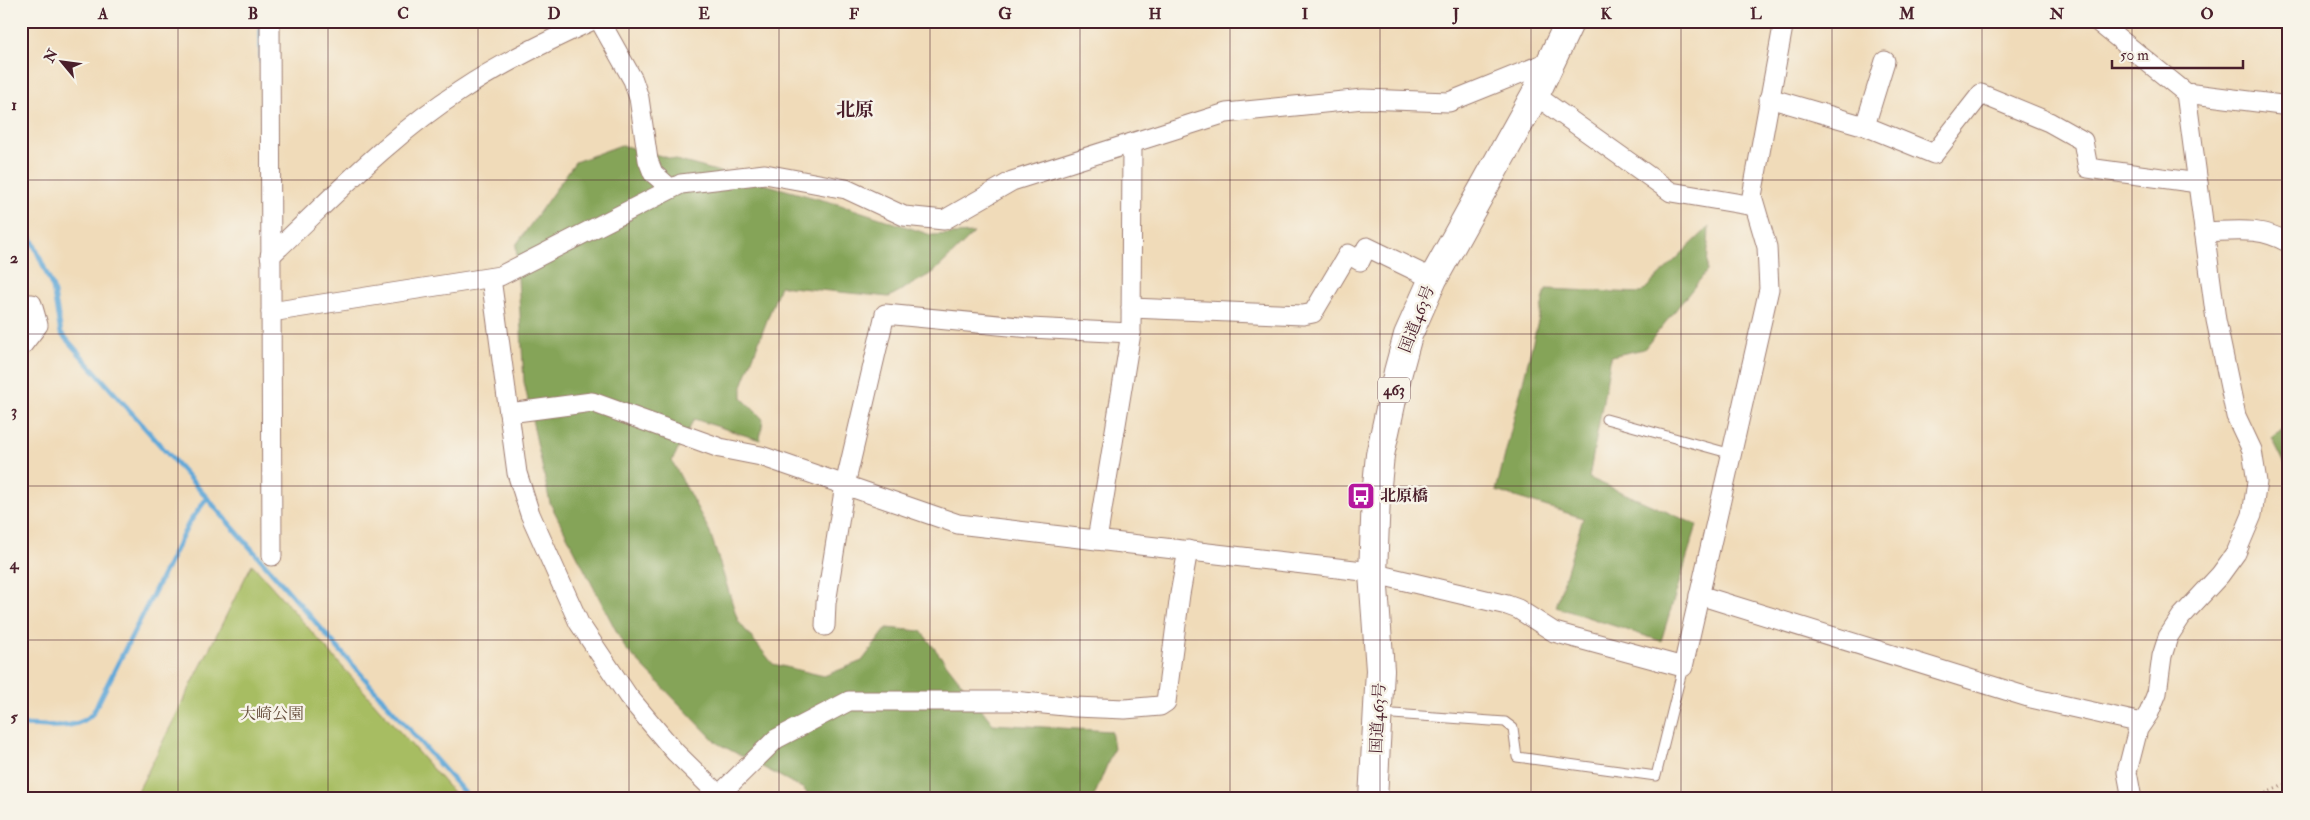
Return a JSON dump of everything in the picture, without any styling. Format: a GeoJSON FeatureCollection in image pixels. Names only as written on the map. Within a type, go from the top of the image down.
{"type":"FeatureCollection","features":[{"type":"Feature","properties":{"kind":"highway","name":"国道463号"},"geometry":{"type":"LineString","coordinates":[[1373,799],[1380,670],[1373,574],[1376,495],[1382,446],[1398,372],[1408,335],[1433,278],[1535,95],[1570,21]]}},
{"type":"Feature","properties":{"kind":"street"},"geometry":{"type":"LineString","coordinates":[[270,21],[272,556]]}},
{"type":"Feature","properties":{"kind":"street"},"geometry":{"type":"LineString","coordinates":[[270,256],[403,133],[459,91],[519,55],[591,21]]}},
{"type":"Feature","properties":{"kind":"street"},"geometry":{"type":"LineString","coordinates":[[600,21],[633,80],[639,98],[648,160],[653,173],[670,188]]}},
{"type":"Feature","properties":{"kind":"street"},"geometry":{"type":"LineString","coordinates":[[509,412],[592,402],[720,448],[761,456],[958,524],[1188,550],[1373,574],[1507,604],[1554,632],[1683,667],[1768,289],[1767,247],[1752,196],[1784,21]]}},
{"type":"Feature","properties":{"kind":"street"},"geometry":{"type":"LineString","coordinates":[[2097,21],[2186,93],[2289,106]]}},
{"type":"Feature","properties":{"kind":"street"},"geometry":{"type":"LineString","coordinates":[[271,312],[500,276],[670,188],[682,184],[765,174],[846,189],[904,216],[944,220],[1012,181],[1226,113],[1363,99],[1449,102],[1553,60]]}},
{"type":"Feature","properties":{"kind":"street"},"geometry":{"type":"LineString","coordinates":[[1865,126],[1885,61]]}},
{"type":"Feature","properties":{"kind":"street"},"geometry":{"type":"LineString","coordinates":[[2132,799],[2127,772],[2138,729],[2157,693],[2162,656],[2168,637],[2180,617],[2220,575],[2236,553],[2252,515],[2257,482],[2252,450],[2244,437],[2234,407],[2216,320],[2186,93]]}},
{"type":"Feature","properties":{"kind":"street"},"geometry":{"type":"LineString","coordinates":[[1769,98],[1865,126],[1934,154],[1981,94],[2049,122],[2083,141],[2088,168],[2198,183]]}},
{"type":"Feature","properties":{"kind":"street"},"geometry":{"type":"LineString","coordinates":[[1535,95],[1671,192],[1754,206]]}},
{"type":"Feature","properties":{"kind":"street"},"geometry":{"type":"LineString","coordinates":[[1097,540],[1131,333],[1132,143]]}},
{"type":"Feature","properties":{"kind":"street"},"geometry":{"type":"LineString","coordinates":[[2204,232],[2256,230],[2277,236],[2289,243]]}},
{"type":"Feature","properties":{"kind":"street"},"geometry":{"type":"LineString","coordinates":[[1131,308],[1303,315],[1313,313],[1348,254],[1360,261],[1367,246],[1433,278]]}},
{"type":"Feature","properties":{"kind":"street"},"geometry":{"type":"LineString","coordinates":[[491,278],[517,473],[530,514],[578,623],[628,696],[675,752],[721,797],[776,738],[849,701],[1013,701],[1075,707],[1125,709],[1160,706],[1166,702],[1180,594],[1188,550]]}},
{"type":"Feature","properties":{"kind":"street"},"geometry":{"type":"LineString","coordinates":[[21,304],[32,304],[38,325],[21,346]]}},
{"type":"Feature","properties":{"kind":"street"},"geometry":{"type":"LineString","coordinates":[[825,626],[826,603],[845,485],[885,314],[1030,328],[1131,333]]}},
{"type":"Feature","properties":{"kind":"street"},"geometry":{"type":"LineString","coordinates":[[1699,595],[2031,698],[2142,723]]}},
{"type":"Feature","properties":{"kind":"lane"},"geometry":{"type":"LineString","coordinates":[[1606,420],[1732,454]]}},
{"type":"Feature","properties":{"kind":"lane"},"geometry":{"type":"LineString","coordinates":[[1379,712],[1505,722],[1513,728],[1517,757],[1656,776],[1683,667]]}},
{"type":"Feature","properties":{"kind":"path"},"geometry":{"type":"LineString","coordinates":[[2252,799],[2289,783]]}},
{"type":"Feature","properties":{"kind":"green space"},"geometry":{"type":"Polygon","coordinates":[[[621,145],[841,205],[931,235],[974,233],[934,272],[889,297],[780,286],[742,386],[742,398],[763,419],[760,440],[694,419],[672,461],[710,532],[738,621],[773,664],[824,676],[862,661],[887,628],[921,631],[993,724],[1111,731],[1114,748],[1093,799],[811,799],[804,789],[717,743],[625,648],[550,503],[524,382],[516,245],[575,162],[621,145]]]}},
{"type":"Feature","properties":{"kind":"green space"},"geometry":{"type":"Polygon","coordinates":[[[1709,227],[1707,271],[1644,349],[1611,356],[1589,478],[1697,525],[1661,641],[1556,607],[1583,518],[1496,491],[1546,289],[1641,293],[1709,227]]]}},
{"type":"Feature","properties":{"kind":"green space"},"geometry":{"type":"Polygon","coordinates":[[[2289,424],[2289,472],[2272,438],[2289,424]]]}},
{"type":"Feature","properties":{"kind":"green space","name":"大崎公園"},"geometry":{"type":"Polygon","coordinates":[[[252,564],[459,799],[134,799],[252,564]]]}},
{"type":"Feature","properties":{"kind":"waterway"},"geometry":{"type":"LineString","coordinates":[[261,21],[261,61]]}},
{"type":"Feature","properties":{"kind":"waterway"},"geometry":{"type":"LineString","coordinates":[[21,215],[53,288],[61,333],[207,498]]}},
{"type":"Feature","properties":{"kind":"waterway"},"geometry":{"type":"LineString","coordinates":[[21,725],[70,725],[87,719],[93,713],[189,523],[207,498],[470,799]]}},
{"type":"Feature","properties":{"kind":"place","name":"北原橋"},"geometry":{"type":"Point","coordinates":[1361,496]}},
{"type":"Feature","properties":{"kind":"district","name":"北原"},"geometry":{"type":"Point","coordinates":[855,110]}}]}
